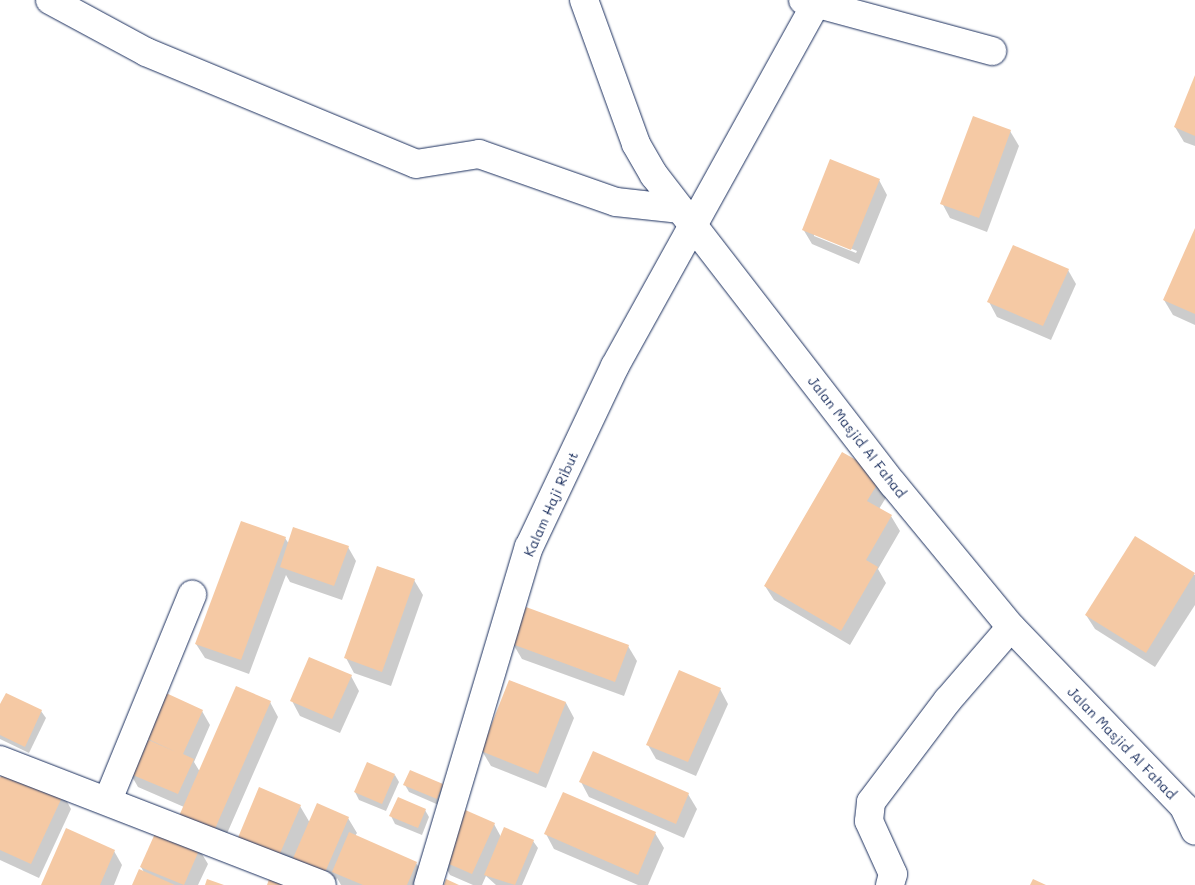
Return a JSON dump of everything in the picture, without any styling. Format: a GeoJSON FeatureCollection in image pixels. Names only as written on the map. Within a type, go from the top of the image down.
{"type":"FeatureCollection","features":[{"type":"Feature","properties":{"kind":"street"},"geometry":{"type":"LineString","coordinates":[[50,0],[146,52],[416,164],[479,154],[616,202],[685,218]]}},
{"type":"Feature","properties":{"kind":"street","name":"Jalan Masjid Al Fahad"},"geometry":{"type":"LineString","coordinates":[[584,0],[636,144],[654,175],[685,218],[893,484],[1011,627],[1191,810]]}},
{"type":"Feature","properties":{"kind":"street"},"geometry":{"type":"LineString","coordinates":[[809,2],[992,51]]}},
{"type":"Feature","properties":{"kind":"street","name":"Kalam Haji Ribut"},"geometry":{"type":"LineString","coordinates":[[428,885],[529,547],[685,218],[809,2]]}},
{"type":"Feature","properties":{"kind":"street"},"geometry":{"type":"LineString","coordinates":[[108,800],[192,595]]}},
{"type":"Feature","properties":{"kind":"street"},"geometry":{"type":"LineString","coordinates":[[890,885],[891,867],[886,854],[876,843],[869,821],[871,802],[948,700],[1011,627]]}},
{"type":"Feature","properties":{"kind":"street"},"geometry":{"type":"LineString","coordinates":[[0,760],[108,800],[322,885]]}},
{"type":"Feature","properties":{"kind":"building"},"geometry":{"type":"Polygon","coordinates":[[[1195,75],[1195,136],[1174,127],[1195,75]]]}},
{"type":"Feature","properties":{"kind":"building"},"geometry":{"type":"Polygon","coordinates":[[[973,116],[1011,130],[979,218],[940,204],[973,116]]]}},
{"type":"Feature","properties":{"kind":"building"},"geometry":{"type":"Polygon","coordinates":[[[830,159],[880,179],[851,250],[802,230],[830,159]]]}},
{"type":"Feature","properties":{"kind":"building"},"geometry":{"type":"Polygon","coordinates":[[[1195,228],[1195,314],[1163,300],[1195,228]]]}},
{"type":"Feature","properties":{"kind":"building"},"geometry":{"type":"Polygon","coordinates":[[[1013,245],[1069,269],[1043,326],[987,302],[1013,245]]]}},
{"type":"Feature","properties":{"kind":"building"},"geometry":{"type":"Polygon","coordinates":[[[842,452],[883,475],[867,501],[892,515],[866,560],[878,567],[841,631],[764,586],[842,452]]]}},
{"type":"Feature","properties":{"kind":"building"},"geometry":{"type":"Polygon","coordinates":[[[241,521],[286,537],[241,660],[195,644],[241,521]]]}},
{"type":"Feature","properties":{"kind":"building"},"geometry":{"type":"Polygon","coordinates":[[[293,527],[349,546],[334,586],[280,567],[293,527]]]}},
{"type":"Feature","properties":{"kind":"building"},"geometry":{"type":"Polygon","coordinates":[[[1135,536],[1195,573],[1146,653],[1085,615],[1135,536]]]}},
{"type":"Feature","properties":{"kind":"building"},"geometry":{"type":"Polygon","coordinates":[[[377,566],[415,579],[382,672],[344,658],[377,566]]]}},
{"type":"Feature","properties":{"kind":"building"},"geometry":{"type":"Polygon","coordinates":[[[526,607],[629,645],[615,682],[512,644],[526,607]]]}},
{"type":"Feature","properties":{"kind":"building"},"geometry":{"type":"Polygon","coordinates":[[[309,657],[352,675],[332,719],[290,701],[309,657]]]}},
{"type":"Feature","properties":{"kind":"building"},"geometry":{"type":"Polygon","coordinates":[[[679,670],[721,688],[688,762],[646,745],[679,670]]]}},
{"type":"Feature","properties":{"kind":"building"},"geometry":{"type":"Polygon","coordinates":[[[509,680],[566,702],[538,774],[481,751],[509,680]]]}},
{"type":"Feature","properties":{"kind":"building"},"geometry":{"type":"Polygon","coordinates":[[[236,686],[271,701],[214,831],[179,816],[236,686]]]}},
{"type":"Feature","properties":{"kind":"building"},"geometry":{"type":"Polygon","coordinates":[[[6,693],[42,710],[25,747],[0,735],[0,704],[6,693]]]}},
{"type":"Feature","properties":{"kind":"building"},"geometry":{"type":"Polygon","coordinates":[[[166,693],[203,710],[183,754],[194,759],[178,794],[128,773],[144,738],[176,752],[146,738],[166,693]]]}},
{"type":"Feature","properties":{"kind":"building"},"geometry":{"type":"Polygon","coordinates":[[[593,751],[689,793],[676,824],[579,782],[593,751]]]}},
{"type":"Feature","properties":{"kind":"building"},"geometry":{"type":"Polygon","coordinates":[[[367,762],[395,774],[382,804],[354,792],[367,762]]]}},
{"type":"Feature","properties":{"kind":"building"},"geometry":{"type":"Polygon","coordinates":[[[5,766],[64,793],[31,864],[0,850],[0,778],[5,766]]]}},
{"type":"Feature","properties":{"kind":"building"},"geometry":{"type":"Polygon","coordinates":[[[410,770],[443,784],[437,799],[403,785],[410,770]]]}},
{"type":"Feature","properties":{"kind":"building"},"geometry":{"type":"Polygon","coordinates":[[[259,787],[301,805],[278,858],[237,840],[259,787]]]}},
{"type":"Feature","properties":{"kind":"building"},"geometry":{"type":"Polygon","coordinates":[[[563,792],[656,832],[638,875],[544,834],[563,792]]]}},
{"type":"Feature","properties":{"kind":"building"},"geometry":{"type":"Polygon","coordinates":[[[398,797],[426,809],[418,828],[389,816],[398,797]]]}},
{"type":"Feature","properties":{"kind":"building"},"geometry":{"type":"Polygon","coordinates":[[[317,803],[349,817],[323,877],[291,863],[317,803]]]}},
{"type":"Feature","properties":{"kind":"building"},"geometry":{"type":"Polygon","coordinates":[[[463,809],[495,823],[472,874],[440,860],[463,809]]]}},
{"type":"Feature","properties":{"kind":"building"},"geometry":{"type":"Polygon","coordinates":[[[504,827],[534,840],[515,885],[484,875],[504,827]]]}},
{"type":"Feature","properties":{"kind":"building"},"geometry":{"type":"Polygon","coordinates":[[[66,828],[115,850],[100,885],[41,885],[66,828]]]}},
{"type":"Feature","properties":{"kind":"building"},"geometry":{"type":"Polygon","coordinates":[[[157,829],[200,848],[184,885],[140,867],[157,829]]]}},
{"type":"Feature","properties":{"kind":"building"},"geometry":{"type":"Polygon","coordinates":[[[349,832],[417,862],[407,885],[363,885],[332,872],[349,832]]]}},
{"type":"Feature","properties":{"kind":"building"},"geometry":{"type":"Polygon","coordinates":[[[139,869],[175,885],[132,885],[139,869]]]}},
{"type":"Feature","properties":{"kind":"building"},"geometry":{"type":"Polygon","coordinates":[[[207,879],[224,885],[205,885],[207,879]]]}},
{"type":"Feature","properties":{"kind":"building"},"geometry":{"type":"Polygon","coordinates":[[[269,879],[284,885],[267,885],[269,879]]]}},
{"type":"Feature","properties":{"kind":"building"},"geometry":{"type":"Polygon","coordinates":[[[446,879],[459,885],[444,885],[446,879]]]}},
{"type":"Feature","properties":{"kind":"building"},"geometry":{"type":"Polygon","coordinates":[[[1033,879],[1046,885],[1030,885],[1033,879]]]}}]}
